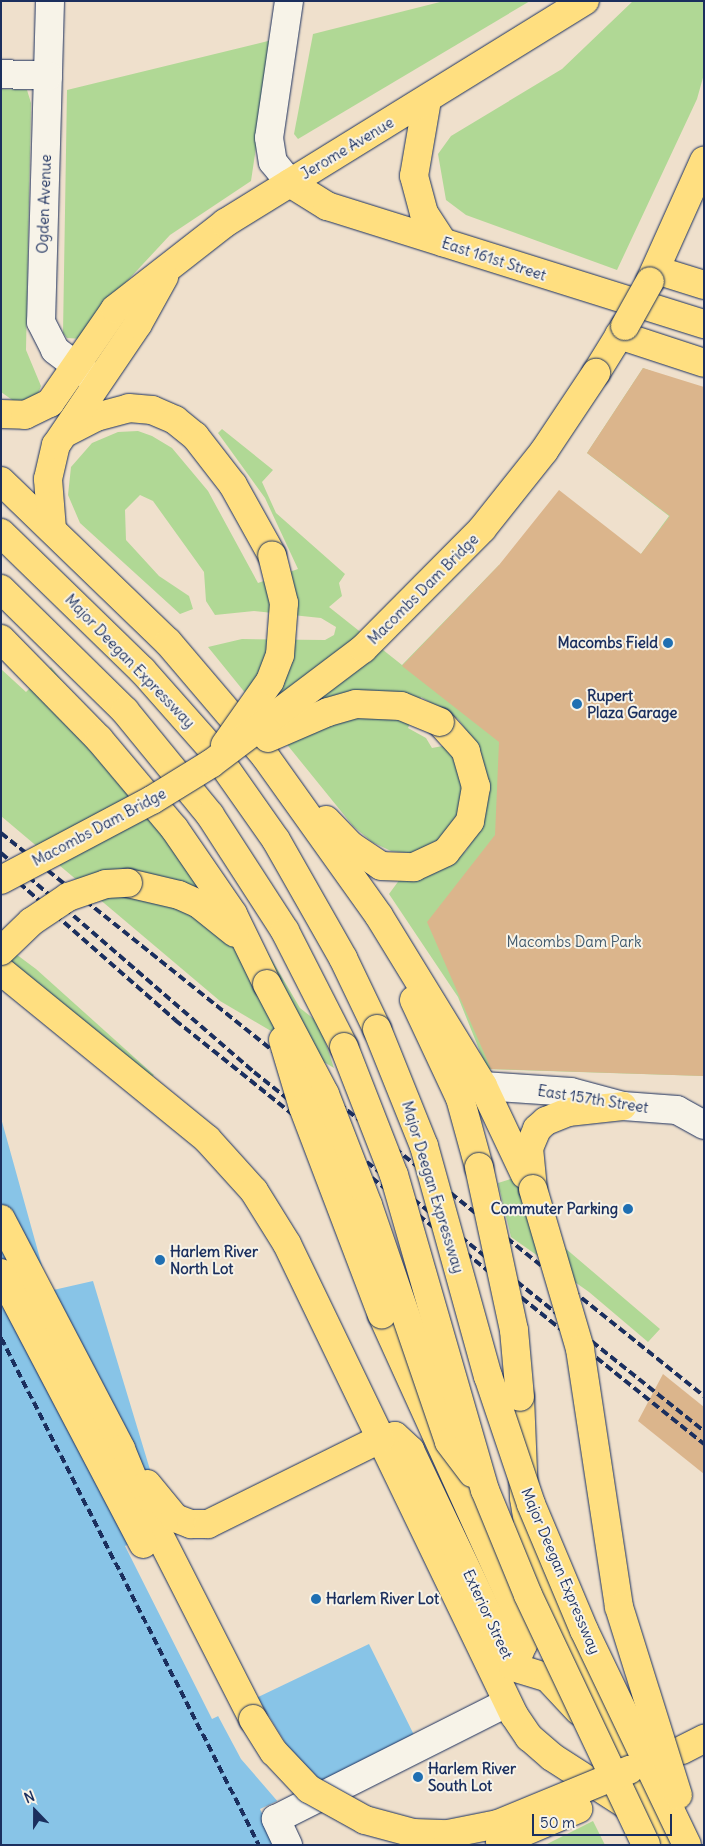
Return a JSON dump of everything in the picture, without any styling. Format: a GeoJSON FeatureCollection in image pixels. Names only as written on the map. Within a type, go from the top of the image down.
{"type":"FeatureCollection","features":[{"type":"Feature","properties":{"kind":"main road","name":"Jerome Avenue"},"geometry":{"type":"LineString","coordinates":[[532,35],[560,1]]}},
{"type":"Feature","properties":{"kind":"main road","name":"Jerome Avenue"},"geometry":{"type":"LineString","coordinates":[[1,414],[25,415],[45,407],[76,367],[115,309],[220,227],[585,1]]}},
{"type":"Feature","properties":{"kind":"main road"},"geometry":{"type":"LineString","coordinates":[[427,100],[414,176],[424,213],[443,242]]}},
{"type":"Feature","properties":{"kind":"main road","name":"Macombs Dam Bridge"},"geometry":{"type":"LineString","coordinates":[[1,880],[152,800],[212,763],[352,659],[437,578],[532,467],[596,373],[653,275],[704,161]]}},
{"type":"Feature","properties":{"kind":"main road","name":"East 161st Street"},"geometry":{"type":"LineString","coordinates":[[290,183],[327,206],[704,324]]}},
{"type":"Feature","properties":{"kind":"main road","name":"Jerome Avenue"},"geometry":{"type":"LineString","coordinates":[[52,529],[48,479],[61,435],[138,324],[168,269]]}},
{"type":"Feature","properties":{"kind":"main road"},"geometry":{"type":"LineString","coordinates":[[653,275],[704,286]]}},
{"type":"Feature","properties":{"kind":"main road"},"geometry":{"type":"LineString","coordinates":[[622,331],[704,363]]}},
{"type":"Feature","properties":{"kind":"main road"},"geometry":{"type":"LineString","coordinates":[[61,435],[96,417],[129,408],[152,410],[170,417],[195,436],[221,469],[272,556],[285,616],[280,655],[270,681],[212,763]]}},
{"type":"Feature","properties":{"kind":"main road"},"geometry":{"type":"LineString","coordinates":[[1,481],[197,673],[286,784],[416,972],[522,1150],[582,1357],[619,1607],[692,1845]]}},
{"type":"Feature","properties":{"kind":"main road","name":"Major Deegan Expressway"},"geometry":{"type":"LineString","coordinates":[[1,533],[142,670],[212,749],[284,854],[343,958],[378,1029],[424,1146],[488,1376],[531,1504],[584,1630],[687,1845]]}},
{"type":"Feature","properties":{"kind":"main road"},"geometry":{"type":"LineString","coordinates":[[1,589],[125,711],[210,815],[285,931],[344,1047],[371,1111],[404,1207],[485,1490],[528,1595],[656,1838]]}},
{"type":"Feature","properties":{"kind":"main road"},"geometry":{"type":"LineString","coordinates":[[1,638],[27,663],[152,800],[233,914],[267,984],[325,1094],[345,1144],[449,1442],[485,1490]]}},
{"type":"Feature","properties":{"kind":"main road"},"geometry":{"type":"LineString","coordinates":[[212,763],[314,717],[356,704],[401,706],[440,722],[458,740],[472,764],[476,798],[470,821],[458,841],[426,864],[391,868],[370,861],[286,784]]}},
{"type":"Feature","properties":{"kind":"main road"},"geometry":{"type":"LineString","coordinates":[[345,871],[443,1059],[463,1106],[479,1167],[514,1330],[520,1397],[524,1498],[533,1555],[550,1601],[638,1789]]}},
{"type":"Feature","properties":{"kind":"main road"},"geometry":{"type":"LineString","coordinates":[[1,951],[31,922],[68,897],[106,884],[128,883],[165,889],[199,904],[249,946]]}},
{"type":"Feature","properties":{"kind":"main road"},"geometry":{"type":"LineString","coordinates":[[1,971],[212,1143],[254,1191],[287,1244],[380,1439],[235,1513],[208,1524],[182,1522],[168,1512],[121,1449]]}},
{"type":"Feature","properties":{"kind":"main road"},"geometry":{"type":"LineString","coordinates":[[267,984],[303,1107],[382,1315],[515,1608],[523,1644],[504,1673]]}},
{"type":"Feature","properties":{"kind":"main road"},"geometry":{"type":"LineString","coordinates":[[522,1150],[537,1129],[557,1115],[623,1106]]}},
{"type":"Feature","properties":{"kind":"main road"},"geometry":{"type":"LineString","coordinates":[[1,1219],[121,1449],[144,1505],[263,1735],[297,1779],[338,1808],[398,1830],[432,1834],[466,1832],[498,1824],[693,1745]]}},
{"type":"Feature","properties":{"kind":"main road"},"geometry":{"type":"LineString","coordinates":[[1,1273],[260,1763],[282,1790],[317,1817],[343,1831],[384,1845]]}},
{"type":"Feature","properties":{"kind":"main road","name":"Exterior Street"},"geometry":{"type":"LineString","coordinates":[[380,1439],[395,1436],[410,1450],[504,1673],[507,1703],[529,1737],[656,1838]]}},
{"type":"Feature","properties":{"kind":"main road","name":"Exterior Street"},"geometry":{"type":"LineString","coordinates":[[504,1673],[536,1672],[558,1687],[638,1789],[656,1838]]}},
{"type":"Feature","properties":{"kind":"main road"},"geometry":{"type":"LineString","coordinates":[[487,1845],[521,1835],[586,1805],[693,1745]]}},
{"type":"Feature","properties":{"kind":"street","name":"Ogden Avenue"},"geometry":{"type":"LineString","coordinates":[[50,1],[41,322],[48,343],[76,367],[98,382]]}},
{"type":"Feature","properties":{"kind":"street"},"geometry":{"type":"LineString","coordinates":[[289,1],[269,138],[273,162],[290,183]]}},
{"type":"Feature","properties":{"kind":"street"},"geometry":{"type":"LineString","coordinates":[[1,74],[48,76]]}},
{"type":"Feature","properties":{"kind":"street","name":"East 157th Street"},"geometry":{"type":"LineString","coordinates":[[483,1086],[571,1092],[623,1106],[677,1110],[702,1123]]}},
{"type":"Feature","properties":{"kind":"street"},"geometry":{"type":"LineString","coordinates":[[288,1845],[276,1819],[507,1703]]}},
{"type":"Feature","properties":{"kind":"green space"},"geometry":{"type":"Polygon","coordinates":[[[444,1],[530,1],[298,139],[294,134],[313,34],[444,1]]]}},
{"type":"Feature","properties":{"kind":"green space"},"geometry":{"type":"Polygon","coordinates":[[[633,1],[704,1],[704,74],[697,99],[617,270],[466,215],[446,200],[438,154],[451,136],[562,69],[633,1]]]}},
{"type":"Feature","properties":{"kind":"green space"},"geometry":{"type":"Polygon","coordinates":[[[272,40],[251,181],[170,235],[116,293],[83,339],[67,338],[63,333],[67,90],[272,40]]]}},
{"type":"Feature","properties":{"kind":"green space"},"geometry":{"type":"Polygon","coordinates":[[[1,89],[27,90],[31,103],[26,350],[41,386],[36,399],[18,404],[1,392],[1,89]]]}},
{"type":"Feature","properties":{"kind":"green space","name":"Macombs Dam Park"},"geometry":{"type":"Polygon","coordinates":[[[643,368],[662,375],[704,1076],[487,1069],[458,997],[389,894],[400,879],[436,872],[466,851],[481,827],[490,787],[479,748],[458,719],[421,697],[408,728],[426,738],[432,748],[448,745],[460,767],[465,792],[459,817],[447,836],[411,853],[391,851],[372,842],[353,826],[208,647],[242,639],[325,640],[334,635],[336,627],[321,618],[254,611],[215,615],[206,601],[204,572],[153,501],[140,495],[125,510],[126,540],[159,576],[189,596],[193,609],[180,614],[80,523],[68,495],[71,467],[92,443],[118,432],[138,431],[152,436],[172,448],[208,491],[258,583],[298,569],[265,498],[218,433],[222,429],[273,470],[262,482],[276,513],[345,574],[339,583],[342,596],[329,607],[402,665],[499,565],[641,554],[669,516],[587,453],[643,368]]]}},
{"type":"Feature","properties":{"kind":"green space"},"geometry":{"type":"Polygon","coordinates":[[[51,667],[259,938],[300,1008],[319,1023],[334,1068],[220,1001],[1,816],[1,669],[26,692],[51,667]]]}},
{"type":"Feature","properties":{"kind":"green space"},"geometry":{"type":"Polygon","coordinates":[[[1,943],[36,969],[154,1075],[150,1078],[1,957],[1,943]]]}},
{"type":"Feature","properties":{"kind":"green space"},"geometry":{"type":"Polygon","coordinates":[[[539,1170],[565,1248],[660,1329],[648,1342],[589,1292],[511,1237],[498,1183],[539,1170]]]}},
{"type":"Feature","properties":{"kind":"green space"},"geometry":{"type":"Polygon","coordinates":[[[593,1821],[605,1845],[545,1845],[593,1821]]]}},
{"type":"Feature","properties":{"kind":"water"},"geometry":{"type":"Polygon","coordinates":[[[1,1118],[49,1291],[93,1281],[167,1526],[125,1546],[212,1719],[369,1644],[415,1737],[260,1809],[277,1845],[1,1845],[1,1118]]]}},
{"type":"Feature","properties":{"kind":"pier"},"geometry":{"type":"Polygon","coordinates":[[[256,1695],[297,1762],[324,1782],[279,1803],[241,1759],[217,1714],[256,1695]]]}},
{"type":"Feature","properties":{"kind":"building","name":"Macombs Dam Park"},"geometry":{"type":"Polygon","coordinates":[[[643,368],[704,387],[704,1076],[491,1069],[427,922],[495,835],[499,742],[402,666],[499,565],[559,490],[641,554],[670,516],[587,453],[643,368]]]}},
{"type":"Feature","properties":{"kind":"building"},"geometry":{"type":"Polygon","coordinates":[[[663,1374],[704,1407],[704,1474],[638,1421],[663,1374]]]}},
{"type":"Feature","properties":{"kind":"railway"},"geometry":{"type":"LineString","coordinates":[[1,833],[704,1396]]}},
{"type":"Feature","properties":{"kind":"railway"},"geometry":{"type":"LineString","coordinates":[[1,853],[254,1072],[704,1431]]}},
{"type":"Feature","properties":{"kind":"railway"},"geometry":{"type":"LineString","coordinates":[[1,867],[175,1020],[704,1444]]}},
{"type":"Feature","properties":{"kind":"railway"},"geometry":{"type":"LineString","coordinates":[[1,1338],[259,1845]]}},
{"type":"Feature","properties":{"kind":"place","name":"Macombs Field"},"geometry":{"type":"Point","coordinates":[668,643]}},
{"type":"Feature","properties":{"kind":"place","name":"Rupert Plaza Garage"},"geometry":{"type":"Point","coordinates":[577,704]}},
{"type":"Feature","properties":{"kind":"place","name":"Commuter Parking"},"geometry":{"type":"Point","coordinates":[628,1209]}},
{"type":"Feature","properties":{"kind":"place","name":"Harlem River North Lot"},"geometry":{"type":"Point","coordinates":[160,1260]}},
{"type":"Feature","properties":{"kind":"place","name":"Harlem River Lot"},"geometry":{"type":"Point","coordinates":[316,1599]}},
{"type":"Feature","properties":{"kind":"place","name":"Harlem River South Lot"},"geometry":{"type":"Point","coordinates":[418,1777]}}]}
